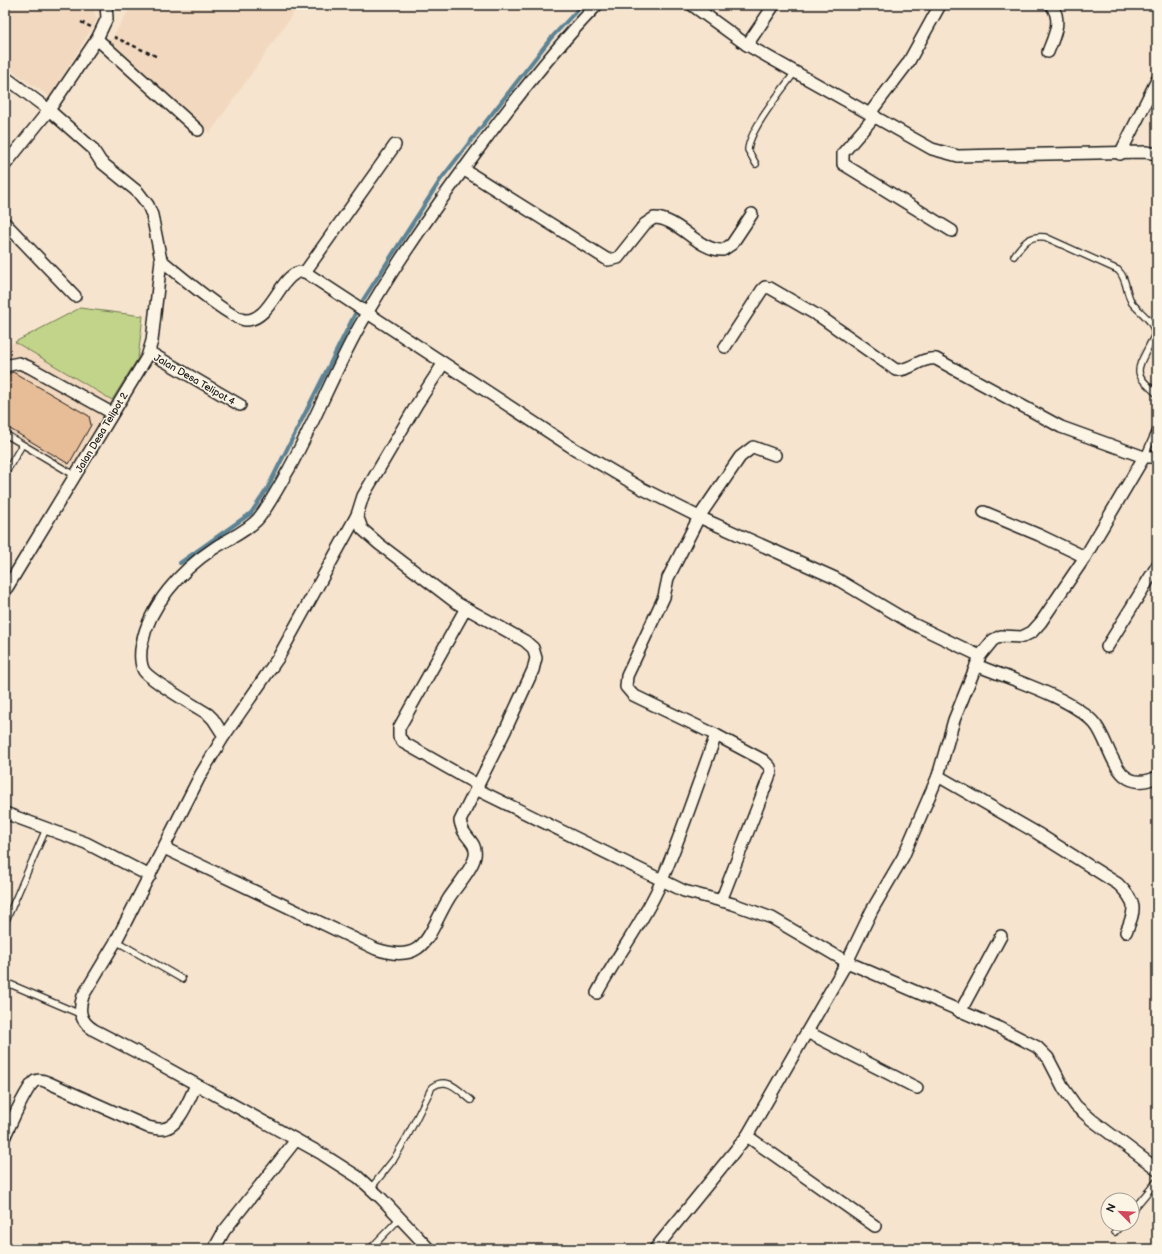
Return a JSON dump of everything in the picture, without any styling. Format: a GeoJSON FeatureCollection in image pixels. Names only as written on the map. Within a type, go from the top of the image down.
{"type":"FeatureCollection","features":[{"type":"Feature","properties":{"kind":"street"},"geometry":{"type":"LineString","coordinates":[[5,165],[49,110],[100,35],[108,13],[106,5]]}},
{"type":"Feature","properties":{"kind":"street"},"geometry":{"type":"LineString","coordinates":[[224,736],[208,714],[144,671],[141,660],[142,644],[148,625],[159,604],[172,585],[191,566],[257,520],[275,494],[296,455],[349,346],[368,312],[424,221],[502,117],[577,26],[597,5]]}},
{"type":"Feature","properties":{"kind":"street"},"geometry":{"type":"LineString","coordinates":[[692,5],[747,45],[873,115],[932,150],[958,156],[1157,154]]}},
{"type":"Feature","properties":{"kind":"street"},"geometry":{"type":"LineString","coordinates":[[747,45],[774,5]]}},
{"type":"Feature","properties":{"kind":"street"},"geometry":{"type":"LineString","coordinates":[[940,5],[908,63],[873,115],[843,153],[843,164],[952,231]]}},
{"type":"Feature","properties":{"kind":"street"},"geometry":{"type":"LineString","coordinates":[[1048,52],[1058,25],[1057,16],[1051,5]]}},
{"type":"Feature","properties":{"kind":"street"},"geometry":{"type":"LineString","coordinates":[[100,35],[198,130]]}},
{"type":"Feature","properties":{"kind":"street","name":"Jalan Desa Telipot 2"},"geometry":{"type":"LineString","coordinates":[[5,77],[49,110],[92,148],[101,162],[143,198],[152,215],[161,260],[152,342],[149,352],[5,591]]}},
{"type":"Feature","properties":{"kind":"street"},"geometry":{"type":"LineString","coordinates":[[1120,154],[1157,80]]}},
{"type":"Feature","properties":{"kind":"street"},"geometry":{"type":"LineString","coordinates":[[305,272],[395,145]]}},
{"type":"Feature","properties":{"kind":"street"},"geometry":{"type":"LineString","coordinates":[[463,169],[608,260],[618,258],[645,224],[654,218],[664,220],[713,249],[723,250],[732,244],[752,214]]}},
{"type":"Feature","properties":{"kind":"street"},"geometry":{"type":"LineString","coordinates":[[5,223],[74,296]]}},
{"type":"Feature","properties":{"kind":"street"},"geometry":{"type":"LineString","coordinates":[[161,260],[230,314],[246,320],[254,319],[262,314],[292,276],[305,272],[368,312],[443,364],[572,448],[642,488],[699,517],[822,572],[978,661],[1083,711],[1096,725],[1116,766],[1128,778],[1142,781],[1157,777]]}},
{"type":"Feature","properties":{"kind":"street"},"geometry":{"type":"LineString","coordinates":[[725,347],[762,290],[765,287],[770,288],[822,318],[896,370],[904,371],[928,358],[936,359],[1061,427],[1144,457],[1157,457]]}},
{"type":"Feature","properties":{"kind":"street","name":"Jalan Desa Telipot 4"},"geometry":{"type":"LineString","coordinates":[[149,352],[240,405]]}},
{"type":"Feature","properties":{"kind":"street"},"geometry":{"type":"LineString","coordinates":[[5,366],[19,363],[29,367],[112,413]]}},
{"type":"Feature","properties":{"kind":"street"},"geometry":{"type":"LineString","coordinates":[[429,1249],[371,1188],[358,1177],[296,1140],[94,1030],[83,1021],[80,1014],[80,1004],[83,996],[116,941],[150,876],[197,780],[224,736],[278,658],[357,515],[363,496],[417,404],[443,364]]}},
{"type":"Feature","properties":{"kind":"street"},"geometry":{"type":"LineString","coordinates":[[721,902],[770,772],[767,763],[716,735],[633,696],[626,687],[625,682],[664,597],[668,578],[699,517],[744,454],[753,447],[775,455]]}},
{"type":"Feature","properties":{"kind":"street"},"geometry":{"type":"LineString","coordinates":[[655,1249],[747,1136],[847,962],[872,910],[903,857],[938,776],[954,720],[978,661],[993,640],[1001,636],[1022,637],[1032,632],[1042,622],[1085,557],[1144,457]]}},
{"type":"Feature","properties":{"kind":"street"},"geometry":{"type":"LineString","coordinates":[[984,512],[1039,535],[1085,557]]}},
{"type":"Feature","properties":{"kind":"street"},"geometry":{"type":"LineString","coordinates":[[164,848],[376,950],[391,954],[404,955],[416,949],[425,942],[475,856],[475,847],[463,831],[460,821],[505,731],[533,670],[536,658],[533,648],[525,641],[455,602],[379,544],[362,528],[357,515]]}},
{"type":"Feature","properties":{"kind":"street"},"geometry":{"type":"LineString","coordinates":[[1107,647],[1157,566]]}},
{"type":"Feature","properties":{"kind":"street"},"geometry":{"type":"LineString","coordinates":[[466,608],[399,728],[399,737],[404,743],[477,787],[661,881],[684,891],[772,918],[847,962],[1000,1028],[1037,1048],[1048,1058],[1064,1090],[1076,1106],[1092,1120],[1157,1169]]}},
{"type":"Feature","properties":{"kind":"street"},"geometry":{"type":"LineString","coordinates":[[597,993],[614,960],[635,930],[661,881],[716,735]]}},
{"type":"Feature","properties":{"kind":"street"},"geometry":{"type":"LineString","coordinates":[[938,776],[1037,834],[1118,884],[1128,894],[1134,905],[1131,920],[1126,932]]}},
{"type":"Feature","properties":{"kind":"street"},"geometry":{"type":"LineString","coordinates":[[5,813],[86,844],[150,876]]}},
{"type":"Feature","properties":{"kind":"street"},"geometry":{"type":"LineString","coordinates":[[960,1012],[1001,936]]}},
{"type":"Feature","properties":{"kind":"street"},"geometry":{"type":"LineString","coordinates":[[807,1032],[917,1088]]}},
{"type":"Feature","properties":{"kind":"street"},"geometry":{"type":"LineString","coordinates":[[5,1136],[28,1088],[34,1081],[38,1080],[47,1082],[148,1127],[161,1129],[171,1126],[178,1118],[196,1085]]}},
{"type":"Feature","properties":{"kind":"street"},"geometry":{"type":"LineString","coordinates":[[747,1136],[874,1226]]}},
{"type":"Feature","properties":{"kind":"street"},"geometry":{"type":"LineString","coordinates":[[214,1249],[224,1231],[296,1140]]}},
{"type":"Feature","properties":{"kind":"lane"},"geometry":{"type":"LineString","coordinates":[[756,164],[748,150],[750,139],[770,106],[795,72]]}},
{"type":"Feature","properties":{"kind":"lane"},"geometry":{"type":"LineString","coordinates":[[1014,256],[1028,238],[1036,236],[1046,237],[1118,270],[1124,276],[1131,301],[1153,326],[1154,335],[1139,366],[1138,374],[1157,394]]}},
{"type":"Feature","properties":{"kind":"lane"},"geometry":{"type":"LineString","coordinates":[[1144,457],[1157,428]]}},
{"type":"Feature","properties":{"kind":"lane"},"geometry":{"type":"LineString","coordinates":[[5,434],[74,475]]}},
{"type":"Feature","properties":{"kind":"lane"},"geometry":{"type":"LineString","coordinates":[[5,474],[22,445]]}},
{"type":"Feature","properties":{"kind":"lane"},"geometry":{"type":"LineString","coordinates":[[5,923],[46,829]]}},
{"type":"Feature","properties":{"kind":"lane"},"geometry":{"type":"LineString","coordinates":[[116,941],[182,979]]}},
{"type":"Feature","properties":{"kind":"lane"},"geometry":{"type":"LineString","coordinates":[[5,982],[80,1014]]}},
{"type":"Feature","properties":{"kind":"lane"},"geometry":{"type":"LineString","coordinates":[[371,1188],[394,1159],[408,1137],[432,1088],[439,1082],[448,1083],[471,1100]]}},
{"type":"Feature","properties":{"kind":"lane"},"geometry":{"type":"LineString","coordinates":[[1140,1201],[1157,1181]]}},
{"type":"Feature","properties":{"kind":"lane"},"geometry":{"type":"LineString","coordinates":[[370,1249],[400,1218]]}},
{"type":"Feature","properties":{"kind":"path"},"geometry":{"type":"LineString","coordinates":[[81,22],[100,35],[158,57]]}},
{"type":"Feature","properties":{"kind":"shaded area"},"geometry":{"type":"Polygon","coordinates":[[[5,5],[85,5],[93,9],[97,20],[50,97],[5,66],[5,5]]]}},
{"type":"Feature","properties":{"kind":"shaded area"},"geometry":{"type":"Polygon","coordinates":[[[126,5],[299,5],[210,133],[109,43],[129,10],[126,5]]]}},
{"type":"Feature","properties":{"kind":"shaded area"},"geometry":{"type":"Polygon","coordinates":[[[15,342],[112,400],[67,476],[5,439],[5,347],[15,342]]]}},
{"type":"Feature","properties":{"kind":"green space"},"geometry":{"type":"Polygon","coordinates":[[[80,308],[143,316],[138,358],[112,400],[15,342],[80,308]]]}},
{"type":"Feature","properties":{"kind":"building"},"geometry":{"type":"Polygon","coordinates":[[[13,372],[89,416],[91,425],[69,464],[5,426],[5,375],[13,372]]]}},
{"type":"Feature","properties":{"kind":"waterway"},"geometry":{"type":"LineString","coordinates":[[363,300],[441,179],[551,38],[582,5]]}},
{"type":"Feature","properties":{"kind":"waterway"},"geometry":{"type":"LineString","coordinates":[[180,563],[251,513],[267,489],[355,314]]}}]}
